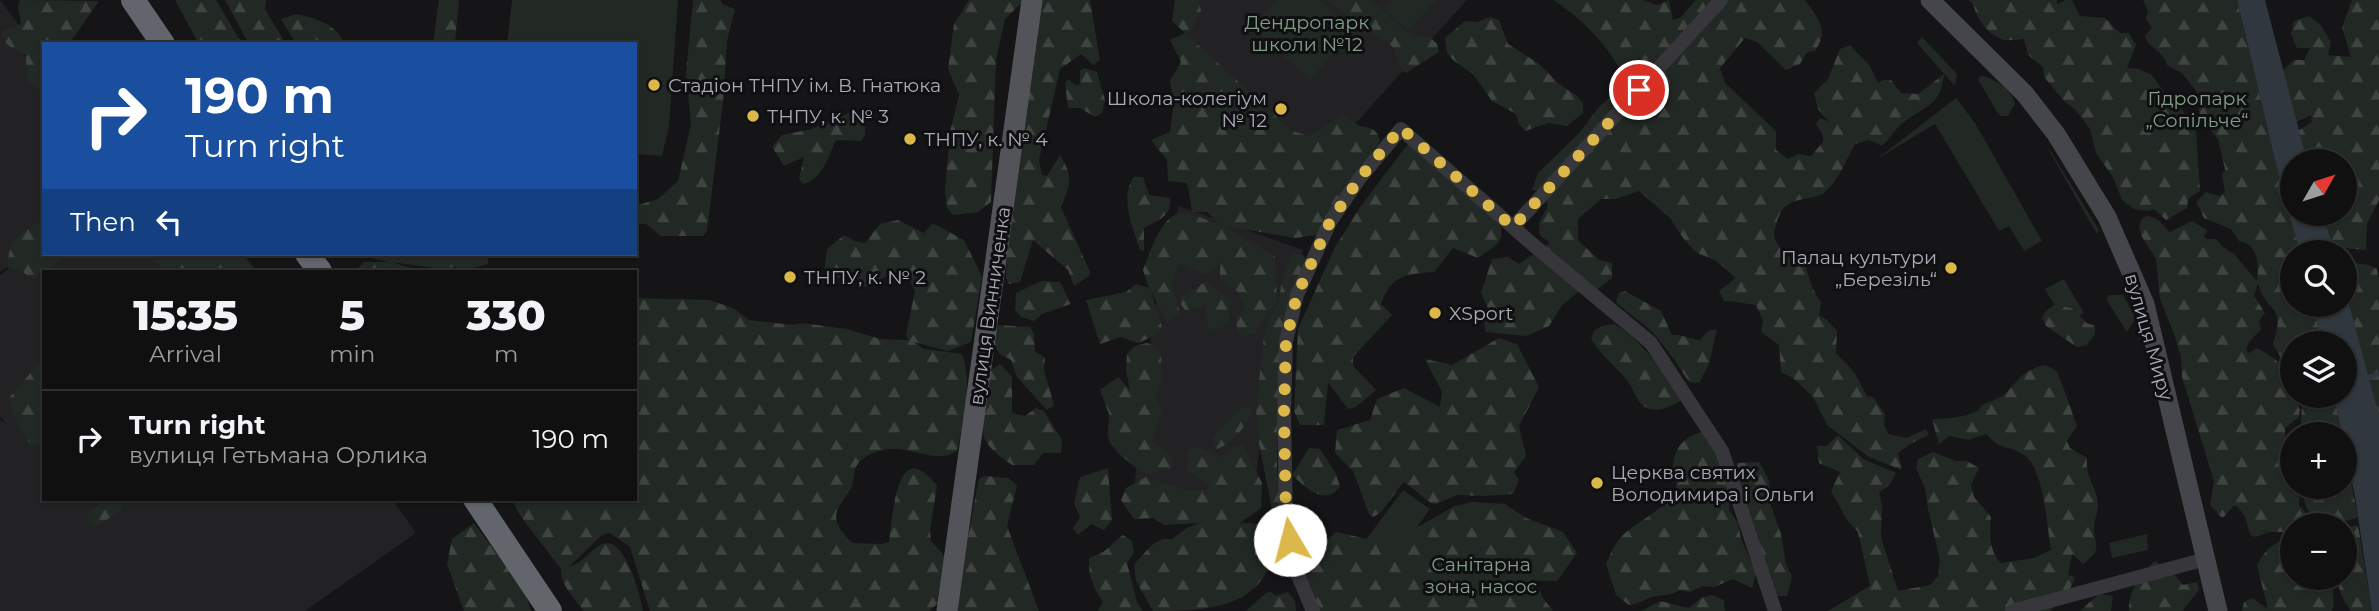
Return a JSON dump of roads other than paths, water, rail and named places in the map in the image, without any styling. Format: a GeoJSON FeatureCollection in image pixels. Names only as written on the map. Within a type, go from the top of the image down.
{"type":"FeatureCollection","features":[{"type":"Feature","properties":{"kind":"highway"},"geometry":{"type":"LineString","coordinates":[[133,0],[162,42]]}},
{"type":"Feature","properties":{"kind":"highway"},"geometry":{"type":"LineString","coordinates":[[309,256],[319,270]]}},
{"type":"Feature","properties":{"kind":"highway"},"geometry":{"type":"LineString","coordinates":[[476,501],[551,611]]}},
{"type":"Feature","properties":{"kind":"main road","name":"вулиця Винниченка"},"geometry":{"type":"LineString","coordinates":[[947,611],[1032,0]]}},
{"type":"Feature","properties":{"kind":"main road","name":"вулиця Миру"},"geometry":{"type":"LineString","coordinates":[[1930,0],[2025,94],[2056,134],[2107,217],[2145,304],[2218,611]]}},
{"type":"Feature","properties":{"kind":"street"},"geometry":{"type":"LineString","coordinates":[[1513,227],[1721,0]]}},
{"type":"Feature","properties":{"kind":"street"},"geometry":{"type":"LineString","coordinates":[[1313,611],[1297,573],[1286,519],[1286,341],[1297,295],[1330,222],[1359,179],[1401,128],[1651,343],[1722,451],[1774,611]]}},
{"type":"Feature","properties":{"kind":"street"},"geometry":{"type":"LineString","coordinates":[[2012,611],[2206,559]]}},
{"type":"Feature","properties":{"kind":"waterway"},"geometry":{"type":"LineString","coordinates":[[2363,379],[2379,374]]}},
{"type":"Feature","properties":{"kind":"place","name":"Стадіон ТНПУ ім. В. Гнатюка"},"geometry":{"type":"Point","coordinates":[654,85]}},
{"type":"Feature","properties":{"kind":"place","name":"Школа-колегіум № 12"},"geometry":{"type":"Point","coordinates":[1281,109]}},
{"type":"Feature","properties":{"kind":"place","name":"ТНПУ, к. № 3"},"geometry":{"type":"Point","coordinates":[753,116]}},
{"type":"Feature","properties":{"kind":"place","name":"ТНПУ, к. № 4"},"geometry":{"type":"Point","coordinates":[910,139]}},
{"type":"Feature","properties":{"kind":"place","name":"Палац культури „Березіль“"},"geometry":{"type":"Point","coordinates":[1951,268]}},
{"type":"Feature","properties":{"kind":"place","name":"ТНПУ, к. № 2"},"geometry":{"type":"Point","coordinates":[790,277]}},
{"type":"Feature","properties":{"kind":"place","name":"XSport"},"geometry":{"type":"Point","coordinates":[1435,313]}},
{"type":"Feature","properties":{"kind":"place","name":"Церква святих Володимира і Ольги"},"geometry":{"type":"Point","coordinates":[1597,483]}},
{"type":"Feature","properties":{"kind":"park label","name":"Дендропарк школи №12"},"geometry":{"type":"Point","coordinates":[1307,33]}},
{"type":"Feature","properties":{"kind":"park label","name":"Гідропарк „Сопільче“"},"geometry":{"type":"Point","coordinates":[2197,109]}},
{"type":"Feature","properties":{"kind":"park label","name":"Санітарна зона, насос"},"geometry":{"type":"Point","coordinates":[1481,575]}}]}
